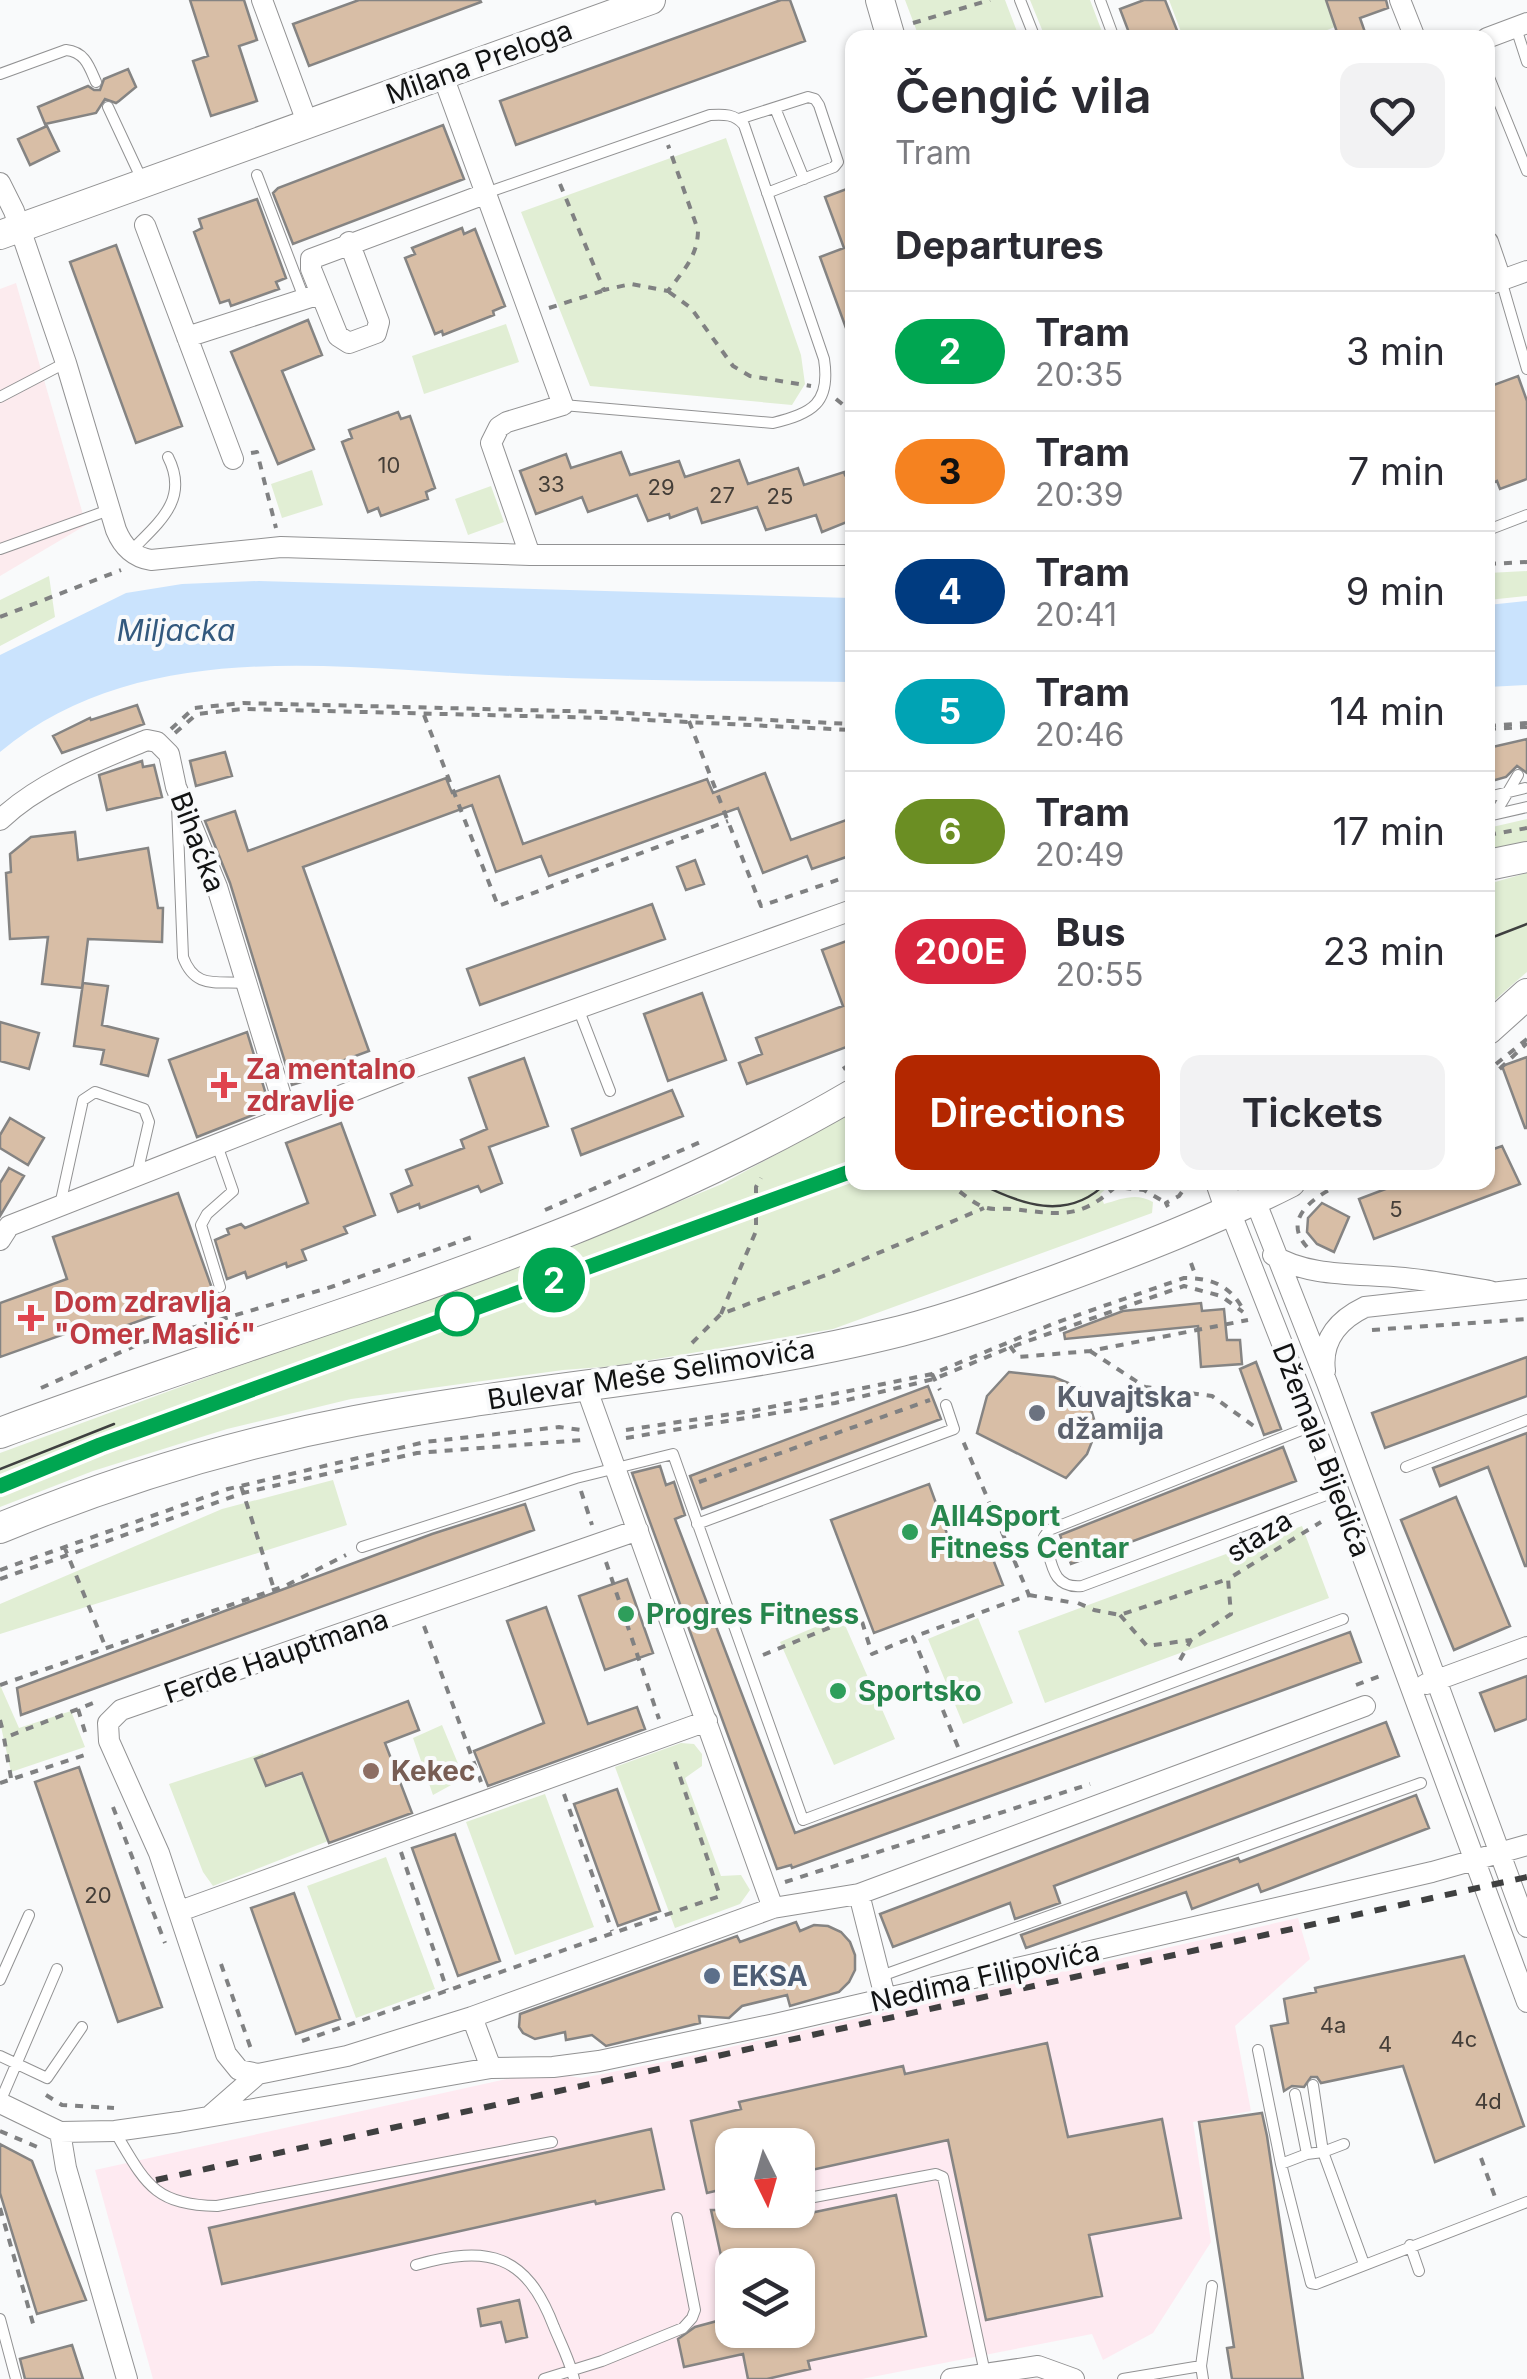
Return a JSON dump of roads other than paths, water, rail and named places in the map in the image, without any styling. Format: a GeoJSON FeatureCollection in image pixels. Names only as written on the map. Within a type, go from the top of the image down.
{"type":"FeatureCollection","features":[{"type":"Feature","properties":{"kind":"main road"},"geometry":{"type":"LineString","coordinates":[[1495,864],[1527,857]]}},
{"type":"Feature","properties":{"kind":"main road"},"geometry":{"type":"LineString","coordinates":[[1495,1023],[1527,994]]}},
{"type":"Feature","properties":{"kind":"main road"},"geometry":{"type":"LineString","coordinates":[[0,1433],[552,1238],[718,1167],[845,1083]]}},
{"type":"Feature","properties":{"kind":"main road","name":"Bulevar Meše Selimovića"},"geometry":{"type":"LineString","coordinates":[[0,1528],[155,1472],[300,1432],[430,1408],[683,1372],[854,1341],[949,1317],[1144,1248],[1238,1194]]}},
{"type":"Feature","properties":{"kind":"street"},"geometry":{"type":"LineString","coordinates":[[262,0],[307,122]]}},
{"type":"Feature","properties":{"kind":"street"},"geometry":{"type":"LineString","coordinates":[[880,0],[898,30]]}},
{"type":"Feature","properties":{"kind":"street"},"geometry":{"type":"LineString","coordinates":[[1400,0],[1412,30]]}},
{"type":"Feature","properties":{"kind":"street","name":"Milana Preloga"},"geometry":{"type":"LineString","coordinates":[[10,231],[442,76],[632,3]]}},
{"type":"Feature","properties":{"kind":"street"},"geometry":{"type":"LineString","coordinates":[[1495,35],[1521,25]]}},
{"type":"Feature","properties":{"kind":"street"},"geometry":{"type":"LineString","coordinates":[[442,76],[563,405],[507,422],[499,427],[491,443],[530,555]]}},
{"type":"Feature","properties":{"kind":"street"},"geometry":{"type":"LineString","coordinates":[[0,183],[10,231],[66,363],[113,520],[121,542],[130,552],[151,560],[281,547],[530,555],[844,555]]}},
{"type":"Feature","properties":{"kind":"street"},"geometry":{"type":"LineString","coordinates":[[349,242],[379,322],[376,333],[349,342],[338,336],[312,297],[311,260],[349,242],[485,194]]}},
{"type":"Feature","properties":{"kind":"street"},"geometry":{"type":"LineString","coordinates":[[145,225],[233,458]]}},
{"type":"Feature","properties":{"kind":"street"},"geometry":{"type":"LineString","coordinates":[[1495,282],[1527,271]]}},
{"type":"Feature","properties":{"kind":"street"},"geometry":{"type":"LineString","coordinates":[[187,337],[312,297]]}},
{"type":"Feature","properties":{"kind":"street","name":"Bihaćka"},"geometry":{"type":"LineString","coordinates":[[0,820],[20,801],[46,786],[143,742],[159,744],[168,754],[176,787],[217,887],[288,1116]]}},
{"type":"Feature","properties":{"kind":"street"},"geometry":{"type":"LineString","coordinates":[[0,1240],[10,1226],[288,1116],[845,913]]}},
{"type":"Feature","properties":{"kind":"street","name":"Džemala Bijedića"},"geometry":{"type":"LineString","coordinates":[[1238,1194],[1276,1258],[1326,1383],[1498,1854]]}},
{"type":"Feature","properties":{"kind":"street","name":"Džemala Bijedića"},"geometry":{"type":"LineString","coordinates":[[1238,1194],[1314,1425],[1475,1860]]}},
{"type":"Feature","properties":{"kind":"street","name":"Džemala Bijedića"},"geometry":{"type":"LineString","coordinates":[[1276,1258],[1317,1269],[1490,1291]]}},
{"type":"Feature","properties":{"kind":"street","name":"Džemala Bijedića"},"geometry":{"type":"LineString","coordinates":[[1326,1383],[1327,1344],[1337,1326],[1353,1313],[1365,1308],[1527,1289]]}},
{"type":"Feature","properties":{"kind":"street"},"geometry":{"type":"LineString","coordinates":[[586,1387],[773,1908]]}},
{"type":"Feature","properties":{"kind":"street","name":"Ferde Hauptmana"},"geometry":{"type":"LineString","coordinates":[[256,2066],[239,2070],[226,2054],[180,1911],[110,1742],[108,1723],[121,1710],[638,1530]]}},
{"type":"Feature","properties":{"kind":"street"},"geometry":{"type":"LineString","coordinates":[[1411,1689],[1527,1647]]}},
{"type":"Feature","properties":{"kind":"street"},"geometry":{"type":"LineString","coordinates":[[210,2116],[256,2066],[347,2056],[472,2016],[773,1908],[859,1894],[1366,1706]]}},
{"type":"Feature","properties":{"kind":"street"},"geometry":{"type":"LineString","coordinates":[[180,1911],[707,1721]]}},
{"type":"Feature","properties":{"kind":"street","name":"Nedima Filipovića"},"geometry":{"type":"LineString","coordinates":[[60,2132],[114,2131],[492,2068],[599,2061],[775,2024],[1527,1845]]}},
{"type":"Feature","properties":{"kind":"street"},"geometry":{"type":"LineString","coordinates":[[1498,1854],[1527,1927]]}},
{"type":"Feature","properties":{"kind":"street"},"geometry":{"type":"LineString","coordinates":[[1475,1860],[1527,2002]]}},
{"type":"Feature","properties":{"kind":"street","name":"Nedima Filipovića"},"geometry":{"type":"LineString","coordinates":[[859,1894],[881,1983]]}},
{"type":"Feature","properties":{"kind":"street"},"geometry":{"type":"LineString","coordinates":[[472,2016],[492,2068]]}},
{"type":"Feature","properties":{"kind":"street"},"geometry":{"type":"LineString","coordinates":[[0,2103],[60,2132],[66,2168],[127,2379]]}},
{"type":"Feature","properties":{"kind":"street"},"geometry":{"type":"LineString","coordinates":[[952,2379],[1038,2366],[1074,2379]]}},
{"type":"Feature","properties":{"kind":"lane"},"geometry":{"type":"LineString","coordinates":[[1020,0],[1031,30]]}},
{"type":"Feature","properties":{"kind":"lane"},"geometry":{"type":"LineString","coordinates":[[1100,0],[1111,30]]}},
{"type":"Feature","properties":{"kind":"lane"},"geometry":{"type":"LineString","coordinates":[[1521,25],[1527,62]]}},
{"type":"Feature","properties":{"kind":"lane"},"geometry":{"type":"LineString","coordinates":[[0,74],[66,50],[77,51],[84,58],[96,82]]}},
{"type":"Feature","properties":{"kind":"lane"},"geometry":{"type":"LineString","coordinates":[[1495,92],[1527,172]]}},
{"type":"Feature","properties":{"kind":"lane"},"geometry":{"type":"LineString","coordinates":[[738,119],[808,96],[819,105],[838,162],[834,167],[767,192]]}},
{"type":"Feature","properties":{"kind":"lane"},"geometry":{"type":"LineString","coordinates":[[108,107],[143,183]]}},
{"type":"Feature","properties":{"kind":"lane"},"geometry":{"type":"LineString","coordinates":[[776,108],[804,179]]}},
{"type":"Feature","properties":{"kind":"lane"},"geometry":{"type":"LineString","coordinates":[[485,194],[710,115],[722,114],[744,125],[824,358],[825,390],[815,406],[800,416],[772,423],[563,405]]}},
{"type":"Feature","properties":{"kind":"lane"},"geometry":{"type":"LineString","coordinates":[[257,176],[312,297]]}},
{"type":"Feature","properties":{"kind":"lane"},"geometry":{"type":"LineString","coordinates":[[1495,285],[1527,369]]}},
{"type":"Feature","properties":{"kind":"lane"},"geometry":{"type":"LineString","coordinates":[[0,397],[66,363]]}},
{"type":"Feature","properties":{"kind":"lane"},"geometry":{"type":"LineString","coordinates":[[130,552],[154,528],[173,499],[178,484],[168,457]]}},
{"type":"Feature","properties":{"kind":"lane"},"geometry":{"type":"LineString","coordinates":[[1495,527],[1527,515]]}},
{"type":"Feature","properties":{"kind":"lane"},"geometry":{"type":"LineString","coordinates":[[0,549],[113,520]]}},
{"type":"Feature","properties":{"kind":"lane"},"geometry":{"type":"LineString","coordinates":[[1495,811],[1518,775]]}},
{"type":"Feature","properties":{"kind":"lane"},"geometry":{"type":"LineString","coordinates":[[176,787],[183,956],[190,974],[199,980],[246,983]]}},
{"type":"Feature","properties":{"kind":"lane"},"geometry":{"type":"LineString","coordinates":[[1495,795],[1525,788]]}},
{"type":"Feature","properties":{"kind":"lane"},"geometry":{"type":"LineString","coordinates":[[1495,814],[1527,807]]}},
{"type":"Feature","properties":{"kind":"lane"},"geometry":{"type":"LineString","coordinates":[[578,1008],[610,1091]]}},
{"type":"Feature","properties":{"kind":"lane"},"geometry":{"type":"LineString","coordinates":[[60,1206],[82,1100],[95,1092],[144,1109],[148,1114],[150,1122],[136,1176]]}},
{"type":"Feature","properties":{"kind":"lane"},"geometry":{"type":"LineString","coordinates":[[217,1144],[233,1191],[207,1214],[201,1225],[220,1287]]}},
{"type":"Feature","properties":{"kind":"lane"},"geometry":{"type":"LineString","coordinates":[[696,1524],[954,1429],[946,1405]]}},
{"type":"Feature","properties":{"kind":"lane"},"geometry":{"type":"LineString","coordinates":[[1406,1467],[1527,1420]]}},
{"type":"Feature","properties":{"kind":"lane"},"geometry":{"type":"LineString","coordinates":[[1314,1425],[1049,1530],[1044,1537],[1059,1582],[1067,1587],[1082,1586],[1338,1490]]}},
{"type":"Feature","properties":{"kind":"lane"},"geometry":{"type":"LineString","coordinates":[[362,1547],[670,1452],[803,1820],[1344,1619]]}},
{"type":"Feature","properties":{"kind":"lane"},"geometry":{"type":"LineString","coordinates":[[881,1983],[1421,1783]]}},
{"type":"Feature","properties":{"kind":"lane"},"geometry":{"type":"LineString","coordinates":[[0,1980],[29,1915]]}},
{"type":"Feature","properties":{"kind":"lane"},"geometry":{"type":"LineString","coordinates":[[0,2103],[57,1970]]}},
{"type":"Feature","properties":{"kind":"lane"},"geometry":{"type":"LineString","coordinates":[[0,2056],[14,2072],[50,2077],[82,2027]]}},
{"type":"Feature","properties":{"kind":"lane"},"geometry":{"type":"LineString","coordinates":[[1258,2050],[1311,2282],[1316,2284],[1527,2202]]}},
{"type":"Feature","properties":{"kind":"lane"},"geometry":{"type":"LineString","coordinates":[[1313,2085],[1323,2152],[1364,2264]]}},
{"type":"Feature","properties":{"kind":"lane"},"geometry":{"type":"LineString","coordinates":[[1295,2094],[1306,2154]]}},
{"type":"Feature","properties":{"kind":"lane"},"geometry":{"type":"LineString","coordinates":[[114,2131],[145,2183],[162,2196],[192,2206],[217,2206],[552,2142]]}},
{"type":"Feature","properties":{"kind":"lane"},"geometry":{"type":"LineString","coordinates":[[1281,2164],[1344,2144]]}},
{"type":"Feature","properties":{"kind":"lane"},"geometry":{"type":"LineString","coordinates":[[815,2197],[936,2174],[943,2178],[985,2373]]}},
{"type":"Feature","properties":{"kind":"lane"},"geometry":{"type":"LineString","coordinates":[[544,2379],[573,2375],[683,2328],[692,2318],[695,2310],[677,2218]]}},
{"type":"Feature","properties":{"kind":"lane"},"geometry":{"type":"LineString","coordinates":[[1410,2246],[1420,2271]]}},
{"type":"Feature","properties":{"kind":"lane"},"geometry":{"type":"LineString","coordinates":[[416,2266],[449,2256],[482,2255],[513,2264],[543,2298],[573,2375]]}},
{"type":"Feature","properties":{"kind":"lane"},"geometry":{"type":"LineString","coordinates":[[1203,2379],[1201,2366],[1212,2286]]}},
{"type":"Feature","properties":{"kind":"lane"},"geometry":{"type":"LineString","coordinates":[[0,2319],[16,2379]]}},
{"type":"Feature","properties":{"kind":"lane"},"geometry":{"type":"LineString","coordinates":[[6,2336],[20,2332]]}},
{"type":"Feature","properties":{"kind":"lane"},"geometry":{"type":"LineString","coordinates":[[1122,2379],[1201,2366]]}},
{"type":"Feature","properties":{"kind":"water","name":"Miljacka"},"geometry":{"type":"Polygon","coordinates":[[[259,581],[845,598],[845,682],[596,679],[380,668],[245,667],[180,674],[116,689],[56,715],[0,752],[0,655],[126,593],[182,584],[259,581]]]}},
{"type":"Feature","properties":{"kind":"water"},"geometry":{"type":"Polygon","coordinates":[[[1527,601],[1527,685],[1495,687],[1495,604],[1527,601]]]}},
{"type":"Feature","properties":{"kind":"tram line"},"geometry":{"type":"LineString","coordinates":[[1495,936],[1527,924]]}},
{"type":"Feature","properties":{"kind":"tram line"},"geometry":{"type":"LineString","coordinates":[[0,1486],[100,1445],[845,1174]]}},
{"type":"Feature","properties":{"kind":"tram line","name":"2"},"geometry":{"type":"LineString","coordinates":[[0,1486],[100,1445],[845,1174]]}},
{"type":"Feature","properties":{"kind":"tram line"},"geometry":{"type":"LineString","coordinates":[[995,1190],[1043,1206],[1076,1202],[1098,1190]]}},
{"type":"Feature","properties":{"kind":"tram line"},"geometry":{"type":"LineString","coordinates":[[0,1469],[114,1424]]}},
{"type":"Feature","properties":{"kind":"railway"},"geometry":{"type":"LineString","coordinates":[[156,2180],[1527,1877]]}},
{"type":"Feature","properties":{"kind":"place","name":"Za mentalno zdravlje"},"geometry":{"type":"Point","coordinates":[224,1085]}},
{"type":"Feature","properties":{"kind":"place","name":"Dom zdravlja \"Omer Maslić\""},"geometry":{"type":"Point","coordinates":[31,1318]}},
{"type":"Feature","properties":{"kind":"place","name":"Kuvajtska džamija"},"geometry":{"type":"Point","coordinates":[1037,1413]}},
{"type":"Feature","properties":{"kind":"place","name":"All4Sport Fitness Centar"},"geometry":{"type":"Point","coordinates":[910,1532]}},
{"type":"Feature","properties":{"kind":"place","name":"Progres Fitness"},"geometry":{"type":"Point","coordinates":[626,1614]}},
{"type":"Feature","properties":{"kind":"place","name":"Sportsko"},"geometry":{"type":"Point","coordinates":[838,1691]}},
{"type":"Feature","properties":{"kind":"place","name":"Kekec"},"geometry":{"type":"Point","coordinates":[371,1771]}},
{"type":"Feature","properties":{"kind":"place","name":"EKSA"},"geometry":{"type":"Point","coordinates":[712,1976]}}]}
